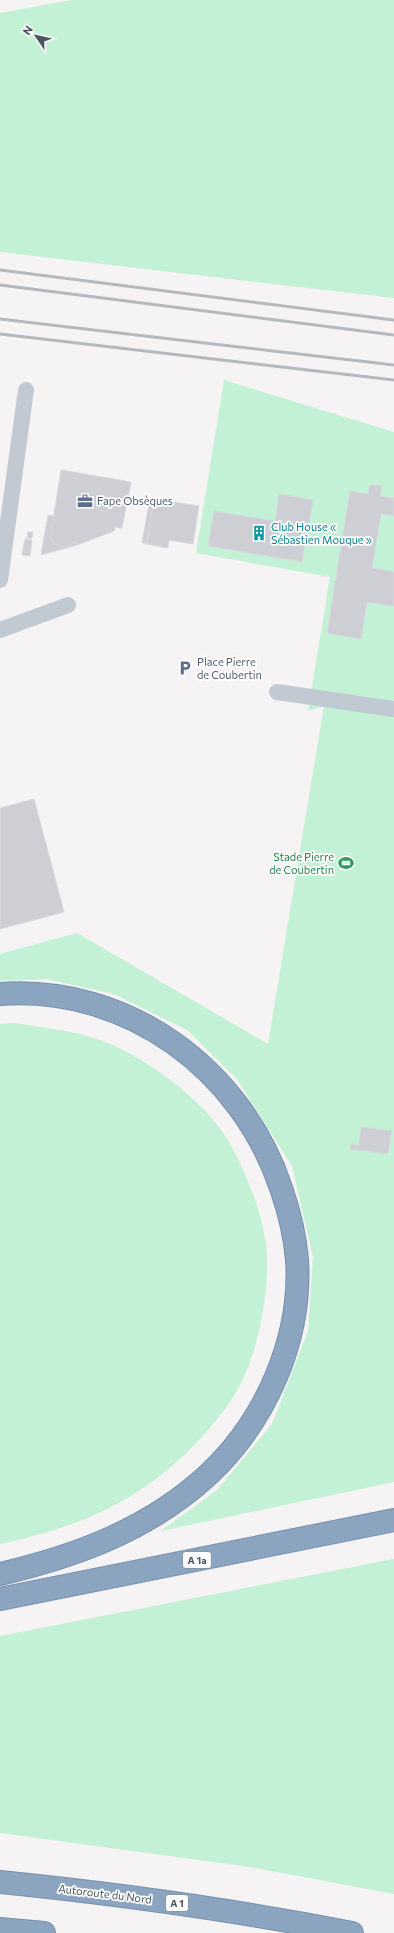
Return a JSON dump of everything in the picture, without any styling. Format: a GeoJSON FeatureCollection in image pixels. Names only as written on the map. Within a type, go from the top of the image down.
{"type":"FeatureCollection","features":[{"type":"Feature","properties":{"kind":"highway"},"geometry":{"type":"LineString","coordinates":[[0,994],[46,994],[80,1001],[114,1011],[166,1038],[198,1062],[213,1076],[241,1109],[261,1141],[278,1178],[287,1207],[295,1242],[297,1262],[295,1302],[291,1326],[280,1367],[273,1384],[251,1423],[210,1473],[165,1509],[118,1536],[76,1553],[0,1574]]}},
{"type":"Feature","properties":{"kind":"highway","name":"A 1a"},"geometry":{"type":"LineString","coordinates":[[0,1599],[394,1520]]}},
{"type":"Feature","properties":{"kind":"highway","name":"Autoroute du Nord"},"geometry":{"type":"LineString","coordinates":[[0,1882],[112,1894],[225,1910],[352,1933]]}},
{"type":"Feature","properties":{"kind":"highway"},"geometry":{"type":"LineString","coordinates":[[0,1929],[44,1933]]}},
{"type":"Feature","properties":{"kind":"lane"},"geometry":{"type":"LineString","coordinates":[[0,580],[26,390]]}},
{"type":"Feature","properties":{"kind":"lane"},"geometry":{"type":"LineString","coordinates":[[0,630],[68,605]]}},
{"type":"Feature","properties":{"kind":"lane"},"geometry":{"type":"LineString","coordinates":[[277,692],[394,709]]}},
{"type":"Feature","properties":{"kind":"green space"},"geometry":{"type":"Polygon","coordinates":[[[71,0],[394,0],[394,298],[0,252],[0,13],[71,0]]]}},
{"type":"Feature","properties":{"kind":"green space","name":"Stade Pierre de Coubertin"},"geometry":{"type":"Polygon","coordinates":[[[224,380],[394,432],[394,1482],[161,1531],[217,1490],[272,1424],[308,1331],[313,1257],[292,1166],[237,1079],[187,1030],[114,994],[46,979],[0,981],[0,954],[77,933],[268,1044],[324,706],[308,711],[330,577],[196,553],[224,380]]]}},
{"type":"Feature","properties":{"kind":"green space"},"geometry":{"type":"Polygon","coordinates":[[[16,1023],[70,1032],[109,1043],[163,1074],[200,1106],[221,1130],[228,1141],[254,1196],[265,1238],[267,1275],[262,1318],[251,1360],[235,1394],[196,1444],[164,1473],[129,1497],[111,1507],[85,1519],[57,1529],[0,1544],[0,1024],[16,1023]]]}},
{"type":"Feature","properties":{"kind":"green space"},"geometry":{"type":"Polygon","coordinates":[[[394,1559],[394,1894],[250,1867],[0,1833],[0,1636],[394,1559]]]}},
{"type":"Feature","properties":{"kind":"building"},"geometry":{"type":"Polygon","coordinates":[[[61,470],[131,482],[122,528],[115,527],[114,531],[77,545],[75,541],[66,548],[54,544],[50,537],[61,470]]]}},
{"type":"Feature","properties":{"kind":"building"},"geometry":{"type":"Polygon","coordinates":[[[370,485],[382,486],[380,496],[394,498],[394,516],[381,514],[372,568],[394,572],[394,606],[367,602],[361,639],[327,633],[350,491],[368,494],[370,485]]]}},
{"type":"Feature","properties":{"kind":"building","name":"Club House « Sébastien Mouque »"},"geometry":{"type":"Polygon","coordinates":[[[279,494],[313,500],[302,562],[208,546],[214,511],[275,521],[279,494]]]}},
{"type":"Feature","properties":{"kind":"building"},"geometry":{"type":"Polygon","coordinates":[[[150,498],[154,499],[147,544],[142,543],[150,498]]]}},
{"type":"Feature","properties":{"kind":"building"},"geometry":{"type":"Polygon","coordinates":[[[154,499],[199,506],[193,544],[169,540],[168,548],[147,544],[154,499]]]}},
{"type":"Feature","properties":{"kind":"building"},"geometry":{"type":"Polygon","coordinates":[[[48,515],[54,516],[50,537],[54,544],[66,548],[75,541],[77,545],[41,555],[48,515]]]}},
{"type":"Feature","properties":{"kind":"building"},"geometry":{"type":"Polygon","coordinates":[[[28,532],[33,532],[32,538],[27,538],[28,532]]]}},
{"type":"Feature","properties":{"kind":"building"},"geometry":{"type":"Polygon","coordinates":[[[25,539],[32,540],[30,556],[22,555],[25,539]]]}},
{"type":"Feature","properties":{"kind":"building"},"geometry":{"type":"Polygon","coordinates":[[[34,799],[64,912],[0,929],[0,808],[34,799]]]}},
{"type":"Feature","properties":{"kind":"building"},"geometry":{"type":"Polygon","coordinates":[[[361,1127],[392,1131],[388,1154],[350,1149],[351,1144],[359,1145],[361,1127]]]}},
{"type":"Feature","properties":{"kind":"railway"},"geometry":{"type":"LineString","coordinates":[[0,270],[394,320]]}},
{"type":"Feature","properties":{"kind":"railway"},"geometry":{"type":"LineString","coordinates":[[0,285],[394,335]]}},
{"type":"Feature","properties":{"kind":"railway"},"geometry":{"type":"LineString","coordinates":[[0,319],[394,365]]}},
{"type":"Feature","properties":{"kind":"railway"},"geometry":{"type":"LineString","coordinates":[[0,334],[394,380]]}},
{"type":"Feature","properties":{"kind":"place","name":"Fape Obsèques"},"geometry":{"type":"Point","coordinates":[85,501]}},
{"type":"Feature","properties":{"kind":"place","name":"Club House « Sébastien Mouque »"},"geometry":{"type":"Point","coordinates":[259,533]}},
{"type":"Feature","properties":{"kind":"place","name":"Place Pierre de Coubertin"},"geometry":{"type":"Point","coordinates":[185,668]}},
{"type":"Feature","properties":{"kind":"place","name":"Stade Pierre de Coubertin"},"geometry":{"type":"Point","coordinates":[346,863]}}]}
